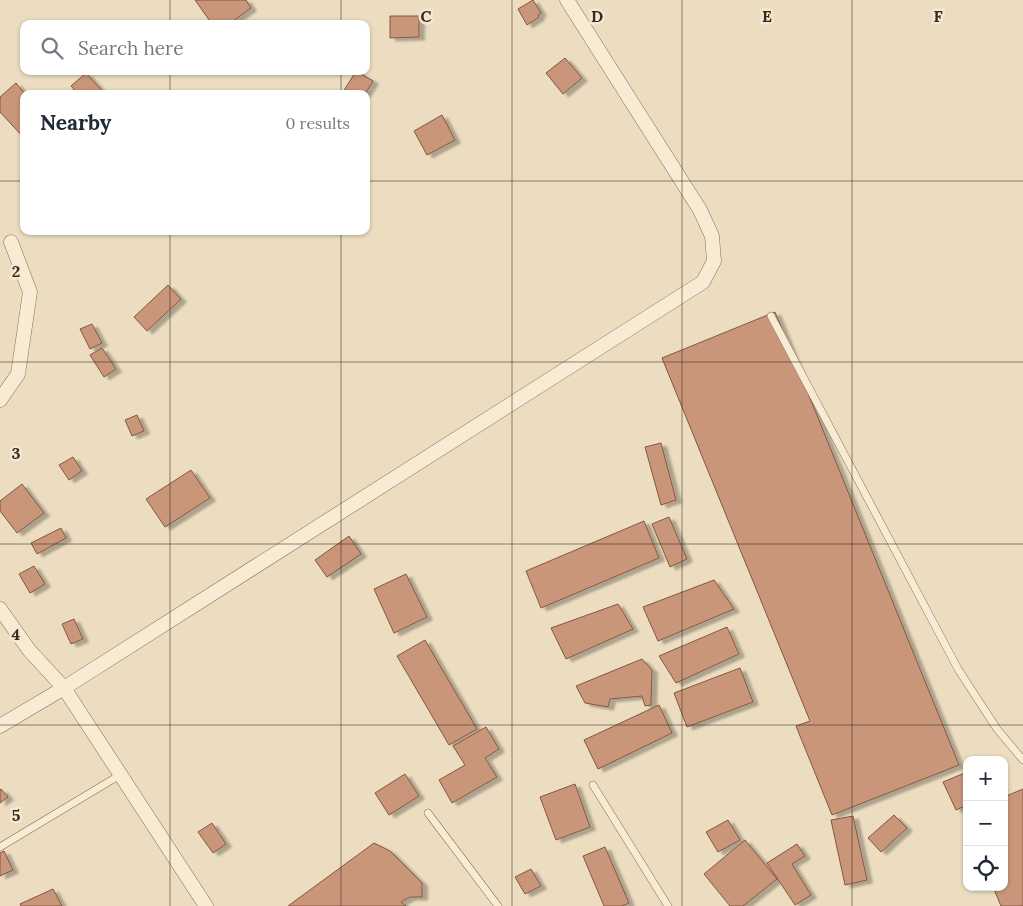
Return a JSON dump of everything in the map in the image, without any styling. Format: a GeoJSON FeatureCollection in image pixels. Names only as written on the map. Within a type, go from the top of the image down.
{"type":"FeatureCollection","features":[{"type":"Feature","properties":{"kind":"street"},"geometry":{"type":"LineString","coordinates":[[0,726],[64,688],[703,282],[714,261],[712,236],[700,210],[567,0]]}},
{"type":"Feature","properties":{"kind":"street"},"geometry":{"type":"LineString","coordinates":[[0,400],[18,374],[30,292],[11,242]]}},
{"type":"Feature","properties":{"kind":"street"},"geometry":{"type":"LineString","coordinates":[[0,609],[29,650],[64,688],[206,906]]}},
{"type":"Feature","properties":{"kind":"lane"},"geometry":{"type":"LineString","coordinates":[[771,316],[958,669],[996,729],[1023,760]]}},
{"type":"Feature","properties":{"kind":"lane"},"geometry":{"type":"LineString","coordinates":[[0,847],[120,775]]}},
{"type":"Feature","properties":{"kind":"lane"},"geometry":{"type":"LineString","coordinates":[[593,785],[668,906]]}},
{"type":"Feature","properties":{"kind":"lane"},"geometry":{"type":"LineString","coordinates":[[428,813],[498,906]]}},
{"type":"Feature","properties":{"kind":"building"},"geometry":{"type":"Polygon","coordinates":[[[195,0],[246,0],[251,8],[234,20],[209,20],[195,0]]]}},
{"type":"Feature","properties":{"kind":"building"},"geometry":{"type":"Polygon","coordinates":[[[533,0],[541,13],[538,15],[539,17],[527,25],[518,9],[533,0]]]}},
{"type":"Feature","properties":{"kind":"building"},"geometry":{"type":"Polygon","coordinates":[[[390,16],[419,16],[419,37],[390,38],[390,16]]]}},
{"type":"Feature","properties":{"kind":"building"},"geometry":{"type":"Polygon","coordinates":[[[565,58],[582,78],[563,94],[546,73],[565,58]]]}},
{"type":"Feature","properties":{"kind":"building"},"geometry":{"type":"Polygon","coordinates":[[[84,75],[88,75],[101,90],[74,90],[71,86],[84,75]]]}},
{"type":"Feature","properties":{"kind":"building"},"geometry":{"type":"Polygon","coordinates":[[[354,75],[363,75],[373,81],[367,90],[344,90],[354,75]]]}},
{"type":"Feature","properties":{"kind":"building"},"geometry":{"type":"Polygon","coordinates":[[[16,83],[22,90],[20,90],[20,134],[0,112],[0,97],[16,83]]]}},
{"type":"Feature","properties":{"kind":"building"},"geometry":{"type":"Polygon","coordinates":[[[442,115],[455,140],[427,155],[414,131],[442,115]]]}},
{"type":"Feature","properties":{"kind":"building"},"geometry":{"type":"Polygon","coordinates":[[[168,285],[181,299],[147,331],[134,317],[168,285]]]}},
{"type":"Feature","properties":{"kind":"building"},"geometry":{"type":"Polygon","coordinates":[[[775,312],[959,765],[832,815],[796,726],[810,721],[662,358],[775,312]]]}},
{"type":"Feature","properties":{"kind":"building"},"geometry":{"type":"Polygon","coordinates":[[[92,324],[102,343],[90,349],[80,329],[92,324]]]}},
{"type":"Feature","properties":{"kind":"building"},"geometry":{"type":"Polygon","coordinates":[[[102,348],[116,369],[104,377],[90,355],[102,348]]]}},
{"type":"Feature","properties":{"kind":"building"},"geometry":{"type":"Polygon","coordinates":[[[137,415],[144,431],[132,436],[125,420],[137,415]]]}},
{"type":"Feature","properties":{"kind":"building"},"geometry":{"type":"Polygon","coordinates":[[[661,443],[676,500],[661,505],[645,447],[661,443]]]}},
{"type":"Feature","properties":{"kind":"building"},"geometry":{"type":"Polygon","coordinates":[[[73,457],[82,471],[69,480],[59,465],[73,457]]]}},
{"type":"Feature","properties":{"kind":"building"},"geometry":{"type":"Polygon","coordinates":[[[191,470],[210,498],[165,527],[146,499],[191,470]]]}},
{"type":"Feature","properties":{"kind":"building"},"geometry":{"type":"Polygon","coordinates":[[[22,484],[44,513],[17,533],[0,511],[0,501],[22,484]]]}},
{"type":"Feature","properties":{"kind":"building"},"geometry":{"type":"Polygon","coordinates":[[[669,517],[687,559],[670,567],[652,524],[669,517]]]}},
{"type":"Feature","properties":{"kind":"building"},"geometry":{"type":"Polygon","coordinates":[[[644,521],[659,558],[541,608],[526,571],[644,521]]]}},
{"type":"Feature","properties":{"kind":"building"},"geometry":{"type":"Polygon","coordinates":[[[61,528],[66,538],[37,554],[31,543],[61,528]]]}},
{"type":"Feature","properties":{"kind":"building"},"geometry":{"type":"Polygon","coordinates":[[[349,536],[361,554],[327,577],[315,560],[349,536]]]}},
{"type":"Feature","properties":{"kind":"building"},"geometry":{"type":"Polygon","coordinates":[[[34,566],[45,584],[30,593],[19,574],[34,566]]]}},
{"type":"Feature","properties":{"kind":"building"},"geometry":{"type":"Polygon","coordinates":[[[406,574],[427,617],[394,633],[374,589],[406,574]]]}},
{"type":"Feature","properties":{"kind":"building"},"geometry":{"type":"Polygon","coordinates":[[[714,580],[734,609],[658,641],[643,607],[714,580]]]}},
{"type":"Feature","properties":{"kind":"building"},"geometry":{"type":"Polygon","coordinates":[[[618,604],[633,629],[566,659],[551,628],[618,604]]]}},
{"type":"Feature","properties":{"kind":"building"},"geometry":{"type":"Polygon","coordinates":[[[74,619],[83,639],[71,644],[62,624],[74,619]]]}},
{"type":"Feature","properties":{"kind":"building"},"geometry":{"type":"Polygon","coordinates":[[[727,627],[739,654],[676,683],[659,656],[727,627]]]}},
{"type":"Feature","properties":{"kind":"building"},"geometry":{"type":"Polygon","coordinates":[[[425,640],[477,729],[449,745],[397,656],[425,640]]]}},
{"type":"Feature","properties":{"kind":"building"},"geometry":{"type":"Polygon","coordinates":[[[642,659],[652,670],[651,705],[645,706],[642,696],[610,699],[608,707],[585,703],[576,686],[642,659]]]}},
{"type":"Feature","properties":{"kind":"building"},"geometry":{"type":"Polygon","coordinates":[[[740,668],[753,702],[687,727],[674,693],[740,668]]]}},
{"type":"Feature","properties":{"kind":"building"},"geometry":{"type":"Polygon","coordinates":[[[659,705],[672,733],[598,769],[584,740],[659,705]]]}},
{"type":"Feature","properties":{"kind":"building"},"geometry":{"type":"Polygon","coordinates":[[[486,727],[499,749],[485,758],[497,777],[452,803],[439,780],[465,765],[453,746],[486,727]]]}},
{"type":"Feature","properties":{"kind":"building"},"geometry":{"type":"Polygon","coordinates":[[[405,774],[419,796],[389,815],[375,793],[405,774]]]}},
{"type":"Feature","properties":{"kind":"building"},"geometry":{"type":"Polygon","coordinates":[[[963,774],[963,807],[956,810],[943,782],[963,774]]]}},
{"type":"Feature","properties":{"kind":"building"},"geometry":{"type":"Polygon","coordinates":[[[575,784],[590,827],[556,840],[540,797],[575,784]]]}},
{"type":"Feature","properties":{"kind":"building"},"geometry":{"type":"Polygon","coordinates":[[[1023,789],[1023,906],[1001,906],[995,891],[1008,891],[1008,795],[1023,789]]]}},
{"type":"Feature","properties":{"kind":"building"},"geometry":{"type":"Polygon","coordinates":[[[0,790],[8,797],[0,803],[0,790]]]}},
{"type":"Feature","properties":{"kind":"building"},"geometry":{"type":"Polygon","coordinates":[[[894,815],[907,828],[881,852],[868,838],[894,815]]]}},
{"type":"Feature","properties":{"kind":"building"},"geometry":{"type":"Polygon","coordinates":[[[853,816],[867,880],[845,885],[831,820],[853,816]]]}},
{"type":"Feature","properties":{"kind":"building"},"geometry":{"type":"Polygon","coordinates":[[[728,820],[740,840],[718,852],[706,832],[728,820]]]}},
{"type":"Feature","properties":{"kind":"building"},"geometry":{"type":"Polygon","coordinates":[[[212,823],[226,844],[213,853],[198,832],[212,823]]]}},
{"type":"Feature","properties":{"kind":"building"},"geometry":{"type":"Polygon","coordinates":[[[745,840],[777,879],[743,906],[730,906],[704,874],[745,840]]]}},
{"type":"Feature","properties":{"kind":"building"},"geometry":{"type":"Polygon","coordinates":[[[374,843],[390,851],[422,883],[422,897],[410,897],[401,902],[406,906],[288,906],[374,843]]]}},
{"type":"Feature","properties":{"kind":"building"},"geometry":{"type":"Polygon","coordinates":[[[797,844],[805,856],[792,864],[811,895],[795,905],[767,863],[797,844]]]}},
{"type":"Feature","properties":{"kind":"building"},"geometry":{"type":"Polygon","coordinates":[[[605,847],[629,903],[622,906],[604,906],[583,856],[605,847]]]}},
{"type":"Feature","properties":{"kind":"building"},"geometry":{"type":"Polygon","coordinates":[[[4,851],[13,870],[0,876],[0,853],[4,851]]]}},
{"type":"Feature","properties":{"kind":"building"},"geometry":{"type":"Polygon","coordinates":[[[531,869],[541,886],[525,894],[515,877],[531,869]]]}},
{"type":"Feature","properties":{"kind":"building"},"geometry":{"type":"Polygon","coordinates":[[[53,889],[62,906],[21,906],[20,904],[53,889]]]}}]}
